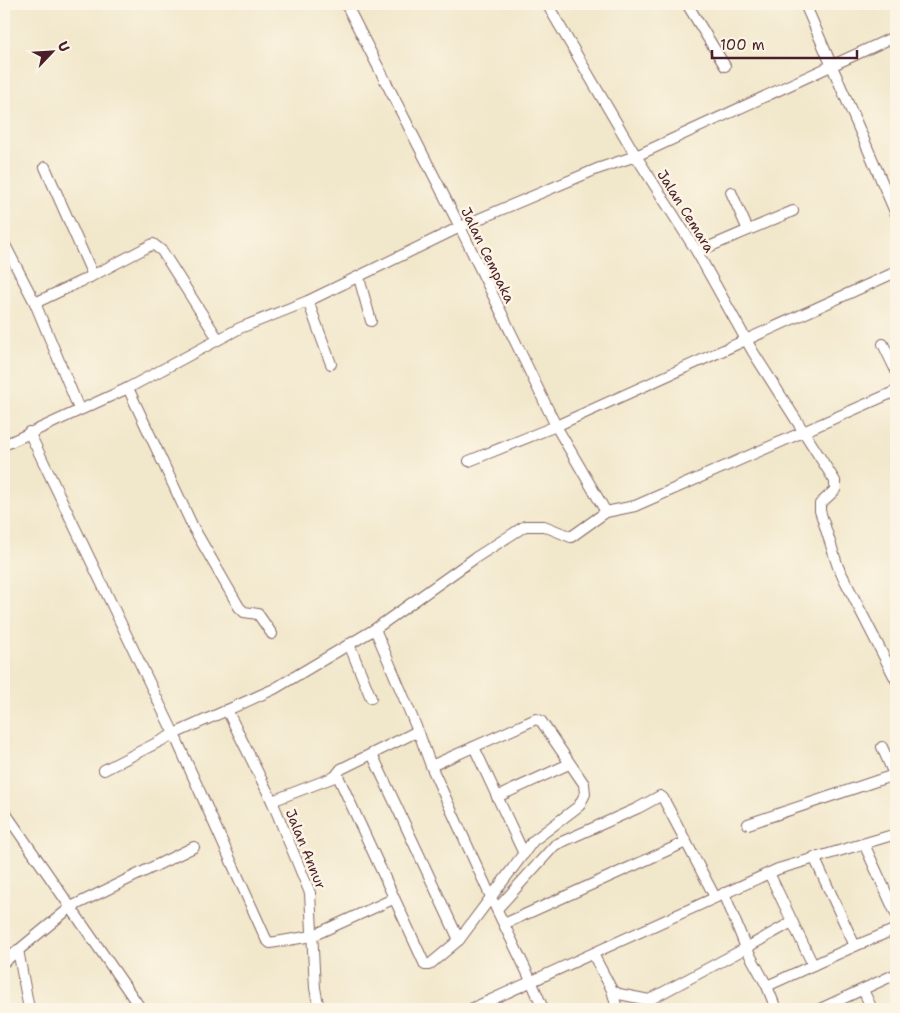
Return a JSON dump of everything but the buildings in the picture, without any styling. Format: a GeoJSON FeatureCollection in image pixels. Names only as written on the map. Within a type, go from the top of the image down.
{"type":"FeatureCollection","features":[{"type":"Feature","properties":{"kind":"street","name":"Jalan Cempaka"},"geometry":{"type":"LineString","coordinates":[[346,4],[460,227],[556,426],[608,513]]}},
{"type":"Feature","properties":{"kind":"street","name":"Jalan Cemara"},"geometry":{"type":"LineString","coordinates":[[547,4],[636,156],[697,252],[745,340],[835,481],[835,490],[820,504],[819,508],[838,567],[896,680]]}},
{"type":"Feature","properties":{"kind":"street"},"geometry":{"type":"LineString","coordinates":[[687,4],[725,66]]}},
{"type":"Feature","properties":{"kind":"street"},"geometry":{"type":"LineString","coordinates":[[805,4],[896,214]]}},
{"type":"Feature","properties":{"kind":"street"},"geometry":{"type":"LineString","coordinates":[[4,445],[128,388],[240,328],[359,278],[460,227],[597,169],[636,156],[706,122],[832,67],[896,36]]}},
{"type":"Feature","properties":{"kind":"street"},"geometry":{"type":"LineString","coordinates":[[45,167],[90,265],[90,276]]}},
{"type":"Feature","properties":{"kind":"street"},"geometry":{"type":"LineString","coordinates":[[730,192],[748,230]]}},
{"type":"Feature","properties":{"kind":"street"},"geometry":{"type":"LineString","coordinates":[[697,252],[794,211]]}},
{"type":"Feature","properties":{"kind":"street"},"geometry":{"type":"LineString","coordinates":[[4,243],[35,303],[79,409]]}},
{"type":"Feature","properties":{"kind":"street"},"geometry":{"type":"LineString","coordinates":[[35,303],[153,244],[162,250],[218,339]]}},
{"type":"Feature","properties":{"kind":"street"},"geometry":{"type":"LineString","coordinates":[[469,461],[556,426],[896,272]]}},
{"type":"Feature","properties":{"kind":"street"},"geometry":{"type":"LineString","coordinates":[[359,278],[371,321]]}},
{"type":"Feature","properties":{"kind":"street"},"geometry":{"type":"LineString","coordinates":[[308,301],[331,364]]}},
{"type":"Feature","properties":{"kind":"street"},"geometry":{"type":"LineString","coordinates":[[884,344],[896,371]]}},
{"type":"Feature","properties":{"kind":"street"},"geometry":{"type":"LineString","coordinates":[[128,388],[198,536],[240,607],[244,612],[258,614],[272,634]]}},
{"type":"Feature","properties":{"kind":"street"},"geometry":{"type":"LineString","coordinates":[[104,770],[174,734],[274,689],[390,618],[525,526],[544,526],[572,537],[608,513],[635,506],[896,392]]}},
{"type":"Feature","properties":{"kind":"street"},"geometry":{"type":"LineString","coordinates":[[29,432],[174,734],[266,940],[270,943],[312,936],[393,899]]}},
{"type":"Feature","properties":{"kind":"street"},"geometry":{"type":"LineString","coordinates":[[374,628],[431,766],[532,982],[542,1009]]}},
{"type":"Feature","properties":{"kind":"street"},"geometry":{"type":"LineString","coordinates":[[349,644],[371,698]]}},
{"type":"Feature","properties":{"kind":"street","name":"Jalan Annur"},"geometry":{"type":"LineString","coordinates":[[227,710],[272,801],[310,893],[315,988],[319,1009]]}},
{"type":"Feature","properties":{"kind":"street"},"geometry":{"type":"LineString","coordinates":[[337,776],[425,965],[429,965],[459,940],[490,895],[533,841],[579,806],[586,789],[538,719],[431,766]]}},
{"type":"Feature","properties":{"kind":"street"},"geometry":{"type":"LineString","coordinates":[[272,801],[337,776],[341,770],[414,733],[420,736]]}},
{"type":"Feature","properties":{"kind":"street"},"geometry":{"type":"LineString","coordinates":[[474,747],[524,854]]}},
{"type":"Feature","properties":{"kind":"street"},"geometry":{"type":"LineString","coordinates":[[748,824],[895,777],[882,747]]}},
{"type":"Feature","properties":{"kind":"street"},"geometry":{"type":"LineString","coordinates":[[372,754],[459,940]]}},
{"type":"Feature","properties":{"kind":"street"},"geometry":{"type":"LineString","coordinates":[[497,797],[569,764]]}},
{"type":"Feature","properties":{"kind":"street"},"geometry":{"type":"LineString","coordinates":[[497,909],[555,845],[638,808],[660,796],[663,798],[686,842],[720,895],[767,986],[776,1009]]}},
{"type":"Feature","properties":{"kind":"street"},"geometry":{"type":"LineString","coordinates":[[4,810],[141,1009]]}},
{"type":"Feature","properties":{"kind":"street"},"geometry":{"type":"LineString","coordinates":[[472,1009],[769,873],[814,857],[896,834]]}},
{"type":"Feature","properties":{"kind":"street"},"geometry":{"type":"LineString","coordinates":[[504,924],[686,842]]}},
{"type":"Feature","properties":{"kind":"street"},"geometry":{"type":"LineString","coordinates":[[864,844],[896,914]]}},
{"type":"Feature","properties":{"kind":"street"},"geometry":{"type":"LineString","coordinates":[[4,962],[71,907],[194,847]]}},
{"type":"Feature","properties":{"kind":"street"},"geometry":{"type":"LineString","coordinates":[[814,857],[855,946]]}},
{"type":"Feature","properties":{"kind":"street"},"geometry":{"type":"LineString","coordinates":[[769,873],[813,965]]}},
{"type":"Feature","properties":{"kind":"street"},"geometry":{"type":"LineString","coordinates":[[612,990],[650,1004],[792,922]]}},
{"type":"Feature","properties":{"kind":"street"},"geometry":{"type":"LineString","coordinates":[[767,986],[896,929]]}},
{"type":"Feature","properties":{"kind":"street"},"geometry":{"type":"LineString","coordinates":[[18,950],[29,1009]]}},
{"type":"Feature","properties":{"kind":"street"},"geometry":{"type":"LineString","coordinates":[[593,954],[612,990],[617,1009]]}},
{"type":"Feature","properties":{"kind":"street"},"geometry":{"type":"LineString","coordinates":[[820,1009],[896,974]]}},
{"type":"Feature","properties":{"kind":"street"},"geometry":{"type":"LineString","coordinates":[[863,990],[872,1009]]}}]}
